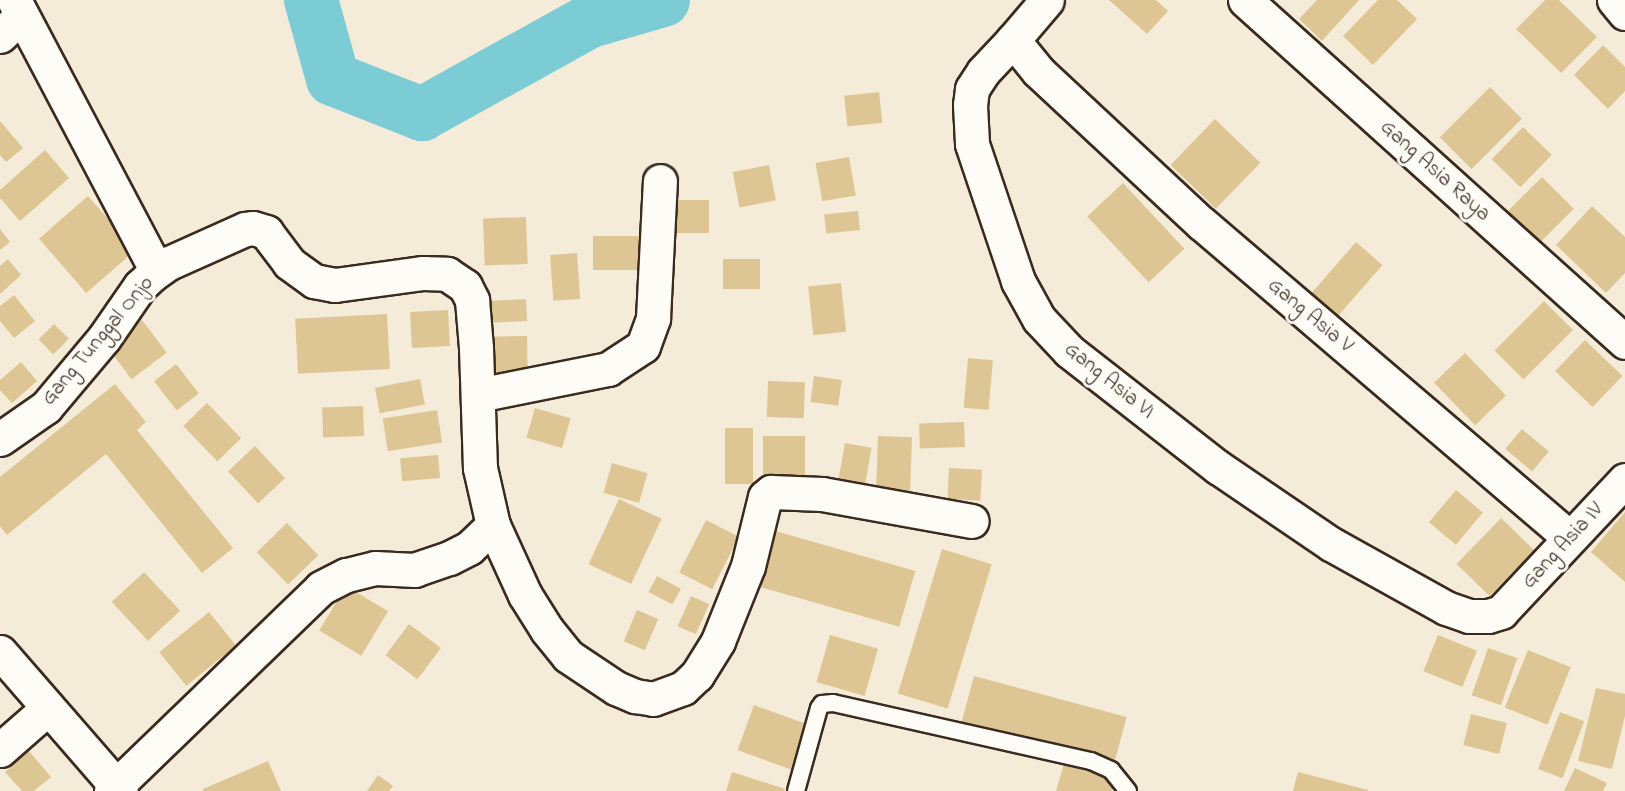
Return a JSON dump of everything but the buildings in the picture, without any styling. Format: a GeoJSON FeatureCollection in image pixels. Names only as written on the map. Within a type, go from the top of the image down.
{"type":"FeatureCollection","features":[{"type":"Feature","properties":{"kind":"street"},"geometry":{"type":"LineString","coordinates":[[1013,40],[1047,0]]}},
{"type":"Feature","properties":{"kind":"street","name":"Gang Asia Raya"},"geometry":{"type":"LineString","coordinates":[[1245,0],[1625,342]]}},
{"type":"Feature","properties":{"kind":"street"},"geometry":{"type":"LineString","coordinates":[[1614,0],[1625,13]]}},
{"type":"Feature","properties":{"kind":"street"},"geometry":{"type":"LineString","coordinates":[[12,17],[157,271]]}},
{"type":"Feature","properties":{"kind":"street","name":"Gang Asia V"},"geometry":{"type":"LineString","coordinates":[[1013,40],[1025,57],[1055,87],[1202,224],[1570,538]]}},
{"type":"Feature","properties":{"kind":"street","name":"Gang Asia VI"},"geometry":{"type":"LineString","coordinates":[[1013,40],[972,89],[970,105],[972,144],[1018,281],[1039,319],[1053,336],[1219,468],[1330,544],[1446,608],[1478,617],[1501,612]]}},
{"type":"Feature","properties":{"kind":"street"},"geometry":{"type":"LineString","coordinates":[[477,395],[608,369],[643,346],[653,318],[660,181]]}},
{"type":"Feature","properties":{"kind":"street","name":"Gang Tunggal Onjo"},"geometry":{"type":"LineString","coordinates":[[0,439],[46,407],[104,338],[140,286],[157,271],[240,231],[253,228],[270,235],[289,263],[314,281],[335,285],[423,273],[453,276],[469,293],[474,309],[480,468],[493,525],[525,595],[547,630],[568,656],[616,688],[635,696],[653,699],[683,688],[697,675],[718,641],[748,566],[765,497],[771,492],[822,494],[972,521]]}},
{"type":"Feature","properties":{"kind":"street","name":"Gang Asia IV"},"geometry":{"type":"LineString","coordinates":[[1501,612],[1625,480]]}},
{"type":"Feature","properties":{"kind":"street"},"geometry":{"type":"LineString","coordinates":[[0,651],[116,789],[321,588],[346,575],[375,568],[415,570],[449,558],[469,548],[493,525]]}},
{"type":"Feature","properties":{"kind":"street"},"geometry":{"type":"LineString","coordinates":[[0,750],[48,708]]}},
{"type":"Feature","properties":{"kind":"lane"},"geometry":{"type":"LineString","coordinates":[[796,791],[819,708],[822,704],[833,703],[1091,760],[1111,770],[1128,791]]}},
{"type":"Feature","properties":{"kind":"waterway"},"geometry":{"type":"LineString","coordinates":[[311,0],[333,79],[422,114],[590,21],[663,0]]}}]}
